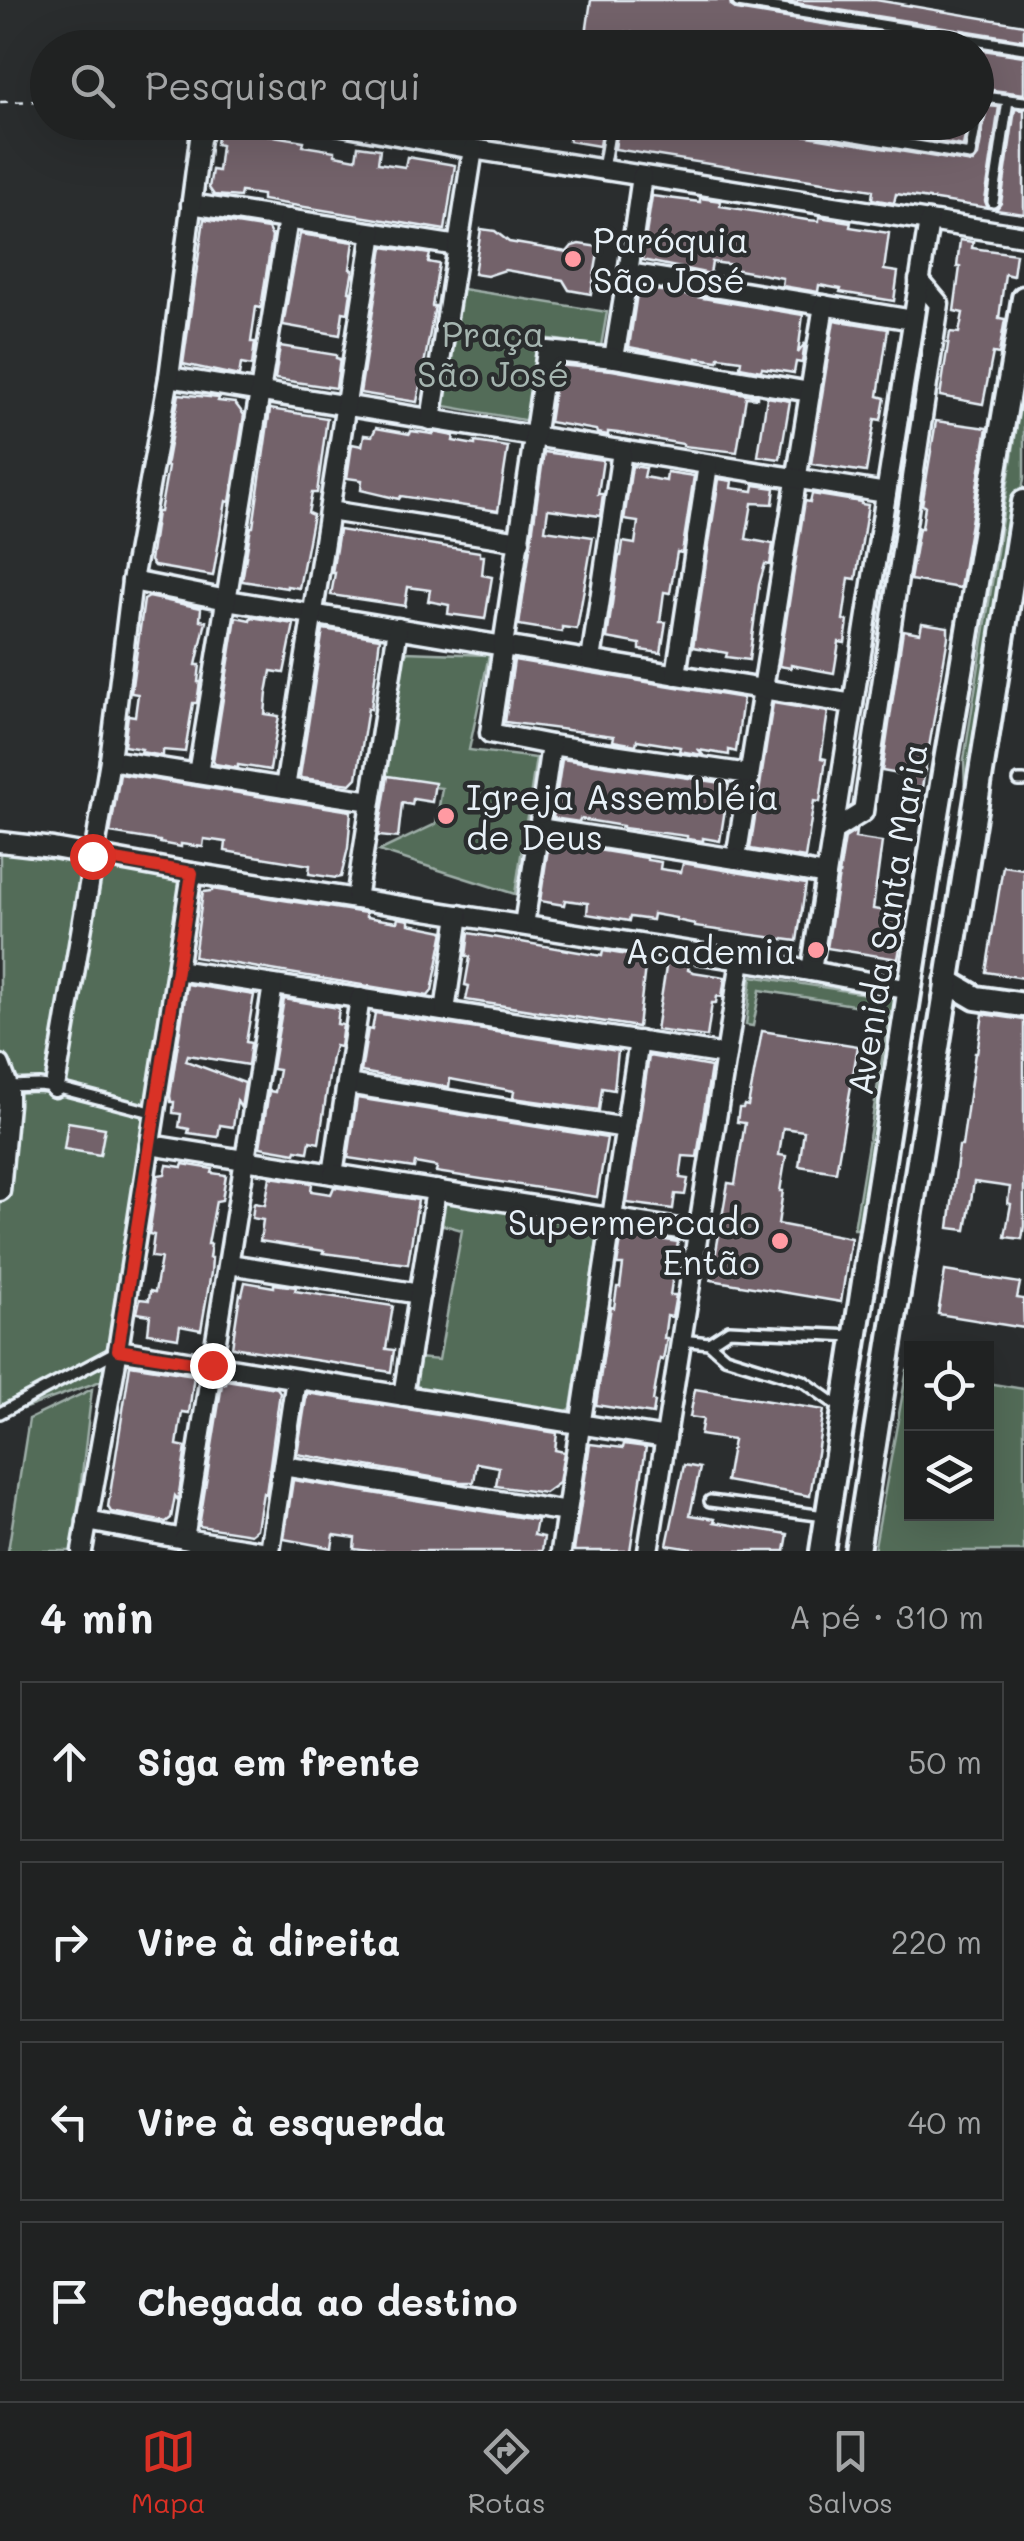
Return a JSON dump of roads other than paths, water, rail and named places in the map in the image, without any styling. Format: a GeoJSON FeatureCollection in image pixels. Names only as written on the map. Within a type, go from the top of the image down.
{"type":"FeatureCollection","features":[{"type":"Feature","properties":{"kind":"main road","name":"Avenida Santa Maria"},"geometry":{"type":"LineString","coordinates":[[822,1551],[937,814],[1024,298]]}},
{"type":"Feature","properties":{"kind":"main road","name":"Avenida Santa Maria"},"geometry":{"type":"LineString","coordinates":[[857,1551],[1024,502]]}},
{"type":"Feature","properties":{"kind":"main road"},"geometry":{"type":"LineString","coordinates":[[937,814],[943,832],[959,835],[974,824]]}},
{"type":"Feature","properties":{"kind":"main road"},"geometry":{"type":"LineString","coordinates":[[928,874],[940,863],[954,865],[964,881]]}},
{"type":"Feature","properties":{"kind":"main road"},"geometry":{"type":"LineString","coordinates":[[948,981],[976,998],[1024,1005]]}},
{"type":"Feature","properties":{"kind":"main road"},"geometry":{"type":"LineString","coordinates":[[942,1016],[976,998]]}},
{"type":"Feature","properties":{"kind":"main road"},"geometry":{"type":"LineString","coordinates":[[855,1336],[890,1342]]}},
{"type":"Feature","properties":{"kind":"main road"},"geometry":{"type":"LineString","coordinates":[[848,1385],[882,1391]]}},
{"type":"Feature","properties":{"kind":"street"},"geometry":{"type":"LineString","coordinates":[[54,1087],[110,760],[132,580],[168,376],[200,140]]}},
{"type":"Feature","properties":{"kind":"street"},"geometry":{"type":"LineString","coordinates":[[424,140],[1024,236]]}},
{"type":"Feature","properties":{"kind":"street"},"geometry":{"type":"LineString","coordinates":[[431,420],[473,149]]}},
{"type":"Feature","properties":{"kind":"street"},"geometry":{"type":"LineString","coordinates":[[614,358],[642,176]]}},
{"type":"Feature","properties":{"kind":"street"},"geometry":{"type":"LineString","coordinates":[[191,204],[458,246]]}},
{"type":"Feature","properties":{"kind":"street"},"geometry":{"type":"LineString","coordinates":[[198,774],[288,219]]}},
{"type":"Feature","properties":{"kind":"street"},"geometry":{"type":"LineString","coordinates":[[812,971],[928,221]]}},
{"type":"Feature","properties":{"kind":"street"},"geometry":{"type":"LineString","coordinates":[[285,788],[372,233]]}},
{"type":"Feature","properties":{"kind":"street"},"geometry":{"type":"LineString","coordinates":[[628,272],[913,320]]}},
{"type":"Feature","properties":{"kind":"street"},"geometry":{"type":"LineString","coordinates":[[834,830],[862,812],[939,304],[919,280]]}},
{"type":"Feature","properties":{"kind":"street"},"geometry":{"type":"LineString","coordinates":[[736,859],[824,305]]}},
{"type":"Feature","properties":{"kind":"street"},"geometry":{"type":"LineString","coordinates":[[749,774],[490,733],[547,351],[614,358],[810,392]]}},
{"type":"Feature","properties":{"kind":"street"},"geometry":{"type":"LineString","coordinates":[[168,376],[886,493]]}},
{"type":"Feature","properties":{"kind":"street"},"geometry":{"type":"LineString","coordinates":[[591,660],[622,451]]}},
{"type":"Feature","properties":{"kind":"street"},"geometry":{"type":"LineString","coordinates":[[676,675],[708,465]]}},
{"type":"Feature","properties":{"kind":"street"},"geometry":{"type":"LineString","coordinates":[[330,511],[520,540]]}},
{"type":"Feature","properties":{"kind":"street"},"geometry":{"type":"LineString","coordinates":[[132,580],[226,600],[853,704]]}},
{"type":"Feature","properties":{"kind":"street"},"geometry":{"type":"LineString","coordinates":[[356,899],[398,628]]}},
{"type":"Feature","properties":{"kind":"street"},"geometry":{"type":"LineString","coordinates":[[524,926],[551,745]]}},
{"type":"Feature","properties":{"kind":"street"},"geometry":{"type":"LineString","coordinates":[[110,760],[371,801]]}},
{"type":"Feature","properties":{"kind":"street"},"geometry":{"type":"LineString","coordinates":[[539,828],[826,875]]}},
{"type":"Feature","properties":{"kind":"street"},"geometry":{"type":"LineString","coordinates":[[0,842],[812,971],[910,990]]}},
{"type":"Feature","properties":{"kind":"street"},"geometry":{"type":"LineString","coordinates":[[82,1551],[118,1350],[192,873]]}},
{"type":"Feature","properties":{"kind":"street"},"geometry":{"type":"LineString","coordinates":[[445,1011],[459,915]]}},
{"type":"Feature","properties":{"kind":"street"},"geometry":{"type":"LineString","coordinates":[[648,1551],[741,960]]}},
{"type":"Feature","properties":{"kind":"street"},"geometry":{"type":"LineString","coordinates":[[177,970],[726,1055]]}},
{"type":"Feature","properties":{"kind":"street"},"geometry":{"type":"LineString","coordinates":[[184,1538],[273,985]]}},
{"type":"Feature","properties":{"kind":"street"},"geometry":{"type":"LineString","coordinates":[[333,1174],[360,998]]}},
{"type":"Feature","properties":{"kind":"street"},"geometry":{"type":"LineString","coordinates":[[560,1551],[640,1041]]}},
{"type":"Feature","properties":{"kind":"street"},"geometry":{"type":"LineString","coordinates":[[0,1065],[8,1086],[0,1191]]}},
{"type":"Feature","properties":{"kind":"street"},"geometry":{"type":"LineString","coordinates":[[347,1084],[626,1128]]}},
{"type":"Feature","properties":{"kind":"street"},"geometry":{"type":"LineString","coordinates":[[150,1144],[698,1232]]}},
{"type":"Feature","properties":{"kind":"street"},"geometry":{"type":"LineString","coordinates":[[403,1396],[436,1190]]}},
{"type":"Feature","properties":{"kind":"street"},"geometry":{"type":"LineString","coordinates":[[229,1264],[420,1294]]}},
{"type":"Feature","properties":{"kind":"street"},"geometry":{"type":"LineString","coordinates":[[118,1350],[666,1438]]}},
{"type":"Feature","properties":{"kind":"street"},"geometry":{"type":"LineString","coordinates":[[270,1551],[296,1378]]}},
{"type":"Feature","properties":{"kind":"street"},"geometry":{"type":"LineString","coordinates":[[283,1466],[567,1512]]}},
{"type":"Feature","properties":{"kind":"street"},"geometry":{"type":"LineString","coordinates":[[87,1521],[261,1551]]}},
{"type":"Feature","properties":{"kind":"lane"},"geometry":{"type":"LineString","coordinates":[[738,2],[912,30]]}},
{"type":"Feature","properties":{"kind":"lane"},"geometry":{"type":"LineString","coordinates":[[994,43],[1024,48]]}},
{"type":"Feature","properties":{"kind":"lane"},"geometry":{"type":"LineString","coordinates":[[994,98],[1024,102]]}},
{"type":"Feature","properties":{"kind":"lane"},"geometry":{"type":"LineString","coordinates":[[994,202],[1008,100]]}},
{"type":"Feature","properties":{"kind":"lane"},"geometry":{"type":"LineString","coordinates":[[603,170],[608,140]]}},
{"type":"Feature","properties":{"kind":"lane"},"geometry":{"type":"LineString","coordinates":[[880,140],[970,155],[973,140]]}},
{"type":"Feature","properties":{"kind":"lane"},"geometry":{"type":"LineString","coordinates":[[8,1086],[54,1087],[154,1113]]}},
{"type":"Feature","properties":{"kind":"lane"},"geometry":{"type":"LineString","coordinates":[[709,1343],[729,1330],[855,1336]]}},
{"type":"Feature","properties":{"kind":"lane"},"geometry":{"type":"LineString","coordinates":[[681,1340],[709,1343],[725,1357],[803,1381],[844,1410]]}},
{"type":"Feature","properties":{"kind":"lane"},"geometry":{"type":"LineString","coordinates":[[0,1413],[118,1350]]}},
{"type":"Feature","properties":{"kind":"lane"},"geometry":{"type":"LineString","coordinates":[[710,1501],[827,1516]]}},
{"type":"Feature","properties":{"kind":"place","name":"Paróquia São José"},"geometry":{"type":"Point","coordinates":[573,259]}},
{"type":"Feature","properties":{"kind":"place","name":"Igreja Assembléia de Deus"},"geometry":{"type":"Point","coordinates":[446,816]}},
{"type":"Feature","properties":{"kind":"place","name":"Academia"},"geometry":{"type":"Point","coordinates":[816,950]}},
{"type":"Feature","properties":{"kind":"place","name":"Supermercado Então"},"geometry":{"type":"Point","coordinates":[780,1241]}},
{"type":"Feature","properties":{"kind":"park label","name":"Praça São José"},"geometry":{"type":"Point","coordinates":[493,353]}}]}
